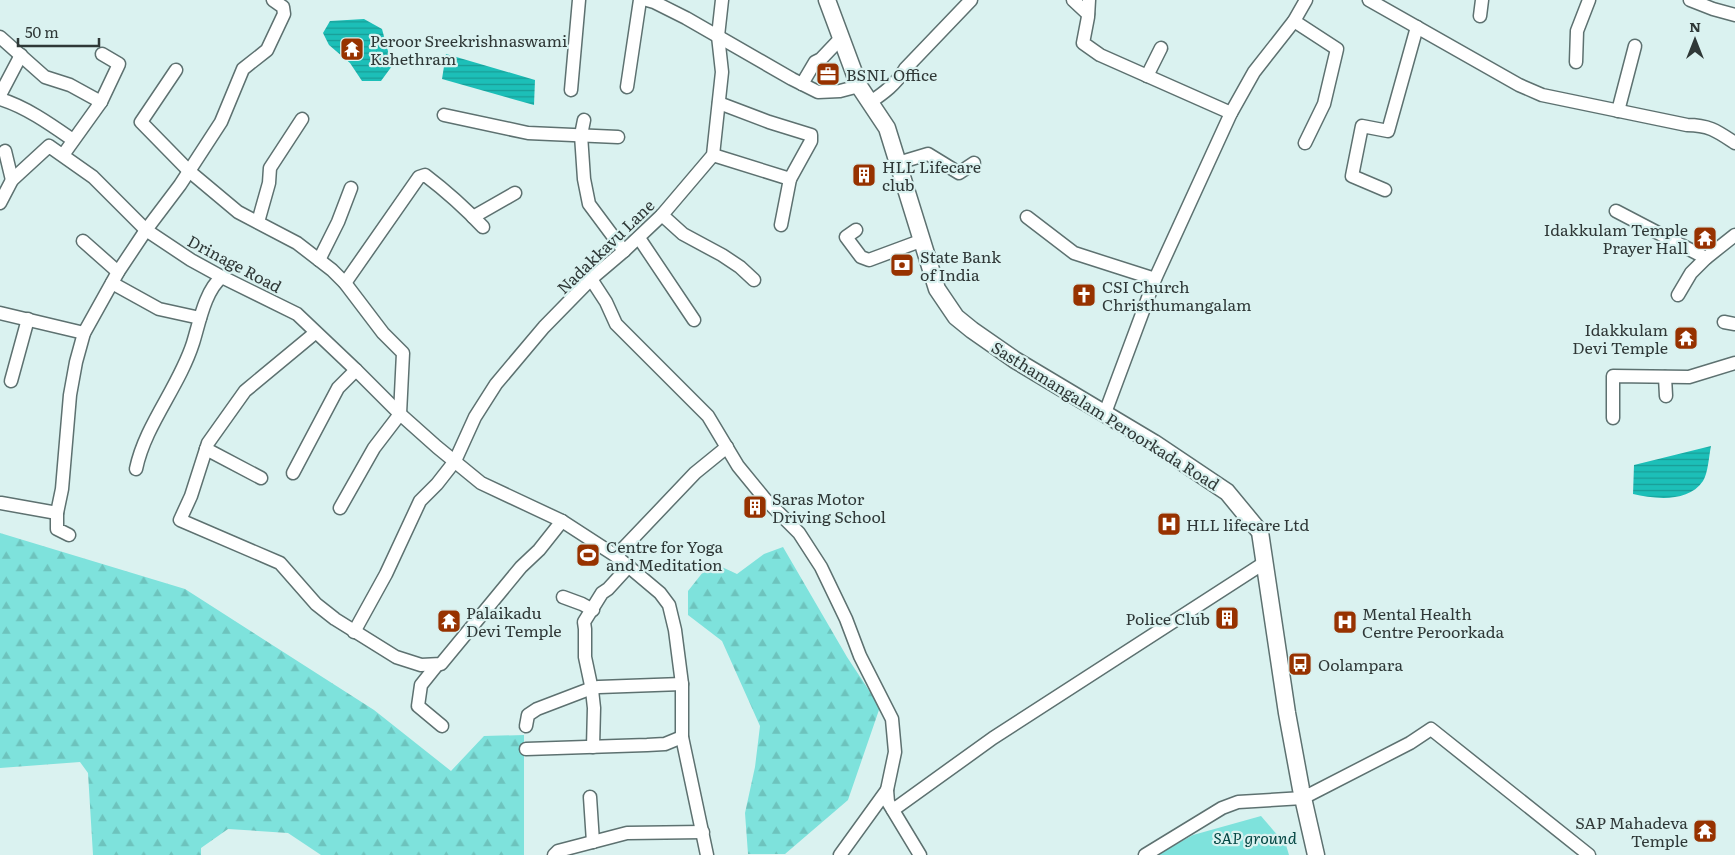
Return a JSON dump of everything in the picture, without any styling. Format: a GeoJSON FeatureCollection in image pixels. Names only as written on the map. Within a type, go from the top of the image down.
{"type":"FeatureCollection","features":[{"type":"Feature","properties":{"kind":"street"},"geometry":{"type":"LineString","coordinates":[[69,536],[57,529],[57,513],[62,489],[70,395],[84,333],[115,277],[189,171],[220,122],[243,69],[267,50],[284,14],[283,7],[273,0]]}},
{"type":"Feature","properties":{"kind":"street"},"geometry":{"type":"LineString","coordinates":[[571,90],[579,0]]}},
{"type":"Feature","properties":{"kind":"street"},"geometry":{"type":"LineString","coordinates":[[627,87],[640,0]]}},
{"type":"Feature","properties":{"kind":"street"},"geometry":{"type":"LineString","coordinates":[[651,0],[818,92],[840,91],[859,86]]}},
{"type":"Feature","properties":{"kind":"street"},"geometry":{"type":"LineString","coordinates":[[722,0],[718,36],[722,72],[713,155],[790,179]]}},
{"type":"Feature","properties":{"kind":"street","name":"Sasthamangalam Peroorkada Road"},"geometry":{"type":"LineString","coordinates":[[827,0],[859,86],[887,128],[937,289],[956,317],[1015,360],[1105,413],[1228,492],[1260,532],[1287,714],[1316,855]]}},
{"type":"Feature","properties":{"kind":"street"},"geometry":{"type":"LineString","coordinates":[[870,103],[886,92],[899,79],[912,62],[971,0]]}},
{"type":"Feature","properties":{"kind":"street"},"geometry":{"type":"LineString","coordinates":[[1073,0],[1088,14]]}},
{"type":"Feature","properties":{"kind":"street"},"geometry":{"type":"LineString","coordinates":[[1089,0],[1083,43],[1100,55],[1231,113]]}},
{"type":"Feature","properties":{"kind":"street"},"geometry":{"type":"LineString","coordinates":[[1105,413],[1154,279],[1231,113],[1254,72],[1294,21],[1306,0]]}},
{"type":"Feature","properties":{"kind":"street"},"geometry":{"type":"LineString","coordinates":[[1369,0],[1519,85],[1542,96],[1687,125],[1702,125],[1714,129],[1735,143]]}},
{"type":"Feature","properties":{"kind":"street"},"geometry":{"type":"LineString","coordinates":[[1480,16],[1482,0]]}},
{"type":"Feature","properties":{"kind":"street"},"geometry":{"type":"LineString","coordinates":[[1576,62],[1577,31],[1589,0]]}},
{"type":"Feature","properties":{"kind":"street"},"geometry":{"type":"LineString","coordinates":[[1690,0],[1735,15]]}},
{"type":"Feature","properties":{"kind":"street"},"geometry":{"type":"LineString","coordinates":[[1294,21],[1337,49],[1324,104],[1305,143]]}},
{"type":"Feature","properties":{"kind":"street"},"geometry":{"type":"LineString","coordinates":[[1385,190],[1352,176],[1362,126],[1388,131],[1417,28]]}},
{"type":"Feature","properties":{"kind":"street"},"geometry":{"type":"LineString","coordinates":[[0,37],[45,77],[70,85],[101,102]]}},
{"type":"Feature","properties":{"kind":"street"},"geometry":{"type":"LineString","coordinates":[[802,84],[815,62],[841,38]]}},
{"type":"Feature","properties":{"kind":"street"},"geometry":{"type":"LineString","coordinates":[[1618,111],[1635,46]]}},
{"type":"Feature","properties":{"kind":"street"},"geometry":{"type":"LineString","coordinates":[[1147,76],[1161,48]]}},
{"type":"Feature","properties":{"kind":"street"},"geometry":{"type":"LineString","coordinates":[[63,155],[101,102],[120,64],[102,54]]}},
{"type":"Feature","properties":{"kind":"street"},"geometry":{"type":"LineString","coordinates":[[21,55],[0,97],[48,122],[73,140]]}},
{"type":"Feature","properties":{"kind":"street"},"geometry":{"type":"LineString","coordinates":[[176,70],[141,122],[189,171],[238,212],[297,243],[332,270],[345,283],[383,334],[403,353],[400,414],[374,448],[340,508]]}},
{"type":"Feature","properties":{"kind":"street"},"geometry":{"type":"LineString","coordinates":[[720,103],[768,122],[811,135],[811,141],[790,179],[781,225]]}},
{"type":"Feature","properties":{"kind":"street"},"geometry":{"type":"LineString","coordinates":[[444,115],[528,133],[618,137]]}},
{"type":"Feature","properties":{"kind":"street"},"geometry":{"type":"LineString","coordinates":[[258,222],[269,183],[270,168],[302,119]]}},
{"type":"Feature","properties":{"kind":"street"},"geometry":{"type":"LineString","coordinates":[[584,120],[581,134],[584,179],[589,204],[624,251]]}},
{"type":"Feature","properties":{"kind":"street","name":"Drinage Road"},"geometry":{"type":"LineString","coordinates":[[12,180],[49,146],[93,177],[146,230],[191,260],[297,314],[400,414],[481,483],[562,521],[616,556],[660,593],[669,606],[675,630],[682,684],[682,737],[703,832],[706,855]]}},
{"type":"Feature","properties":{"kind":"street"},"geometry":{"type":"LineString","coordinates":[[0,203],[12,180],[5,151]]}},
{"type":"Feature","properties":{"kind":"street"},"geometry":{"type":"LineString","coordinates":[[898,163],[928,154],[959,173],[974,163]]}},
{"type":"Feature","properties":{"kind":"street","name":"Nadakkavu Lane"},"geometry":{"type":"LineString","coordinates":[[354,632],[386,574],[420,501],[437,484],[455,461],[475,417],[496,384],[544,327],[591,279],[639,238],[662,215],[713,155]]}},
{"type":"Feature","properties":{"kind":"street"},"geometry":{"type":"LineString","coordinates":[[345,283],[419,177],[425,175],[432,180],[484,227]]}},
{"type":"Feature","properties":{"kind":"street"},"geometry":{"type":"LineString","coordinates":[[319,260],[338,222],[351,188]]}},
{"type":"Feature","properties":{"kind":"street"},"geometry":{"type":"LineString","coordinates":[[473,217],[515,193]]}},
{"type":"Feature","properties":{"kind":"street"},"geometry":{"type":"LineString","coordinates":[[1616,211],[1706,258]]}},
{"type":"Feature","properties":{"kind":"street"},"geometry":{"type":"LineString","coordinates":[[662,215],[683,234],[722,255],[740,267],[754,280]]}},
{"type":"Feature","properties":{"kind":"street"},"geometry":{"type":"LineString","coordinates":[[1027,217],[1074,253],[1154,279]]}},
{"type":"Feature","properties":{"kind":"street"},"geometry":{"type":"LineString","coordinates":[[856,230],[846,237],[861,257],[868,260],[923,240]]}},
{"type":"Feature","properties":{"kind":"street"},"geometry":{"type":"LineString","coordinates":[[1678,296],[1691,273],[1706,258],[1735,235]]}},
{"type":"Feature","properties":{"kind":"street"},"geometry":{"type":"LineString","coordinates":[[639,238],[694,320]]}},
{"type":"Feature","properties":{"kind":"street"},"geometry":{"type":"LineString","coordinates":[[83,241],[115,277],[159,309],[200,318]]}},
{"type":"Feature","properties":{"kind":"street"},"geometry":{"type":"LineString","coordinates":[[136,469],[139,453],[180,376],[193,344],[200,318],[216,282],[222,277]]}},
{"type":"Feature","properties":{"kind":"street"},"geometry":{"type":"LineString","coordinates":[[591,279],[606,302],[616,324],[708,416],[738,466],[765,499],[799,533],[821,567],[846,619],[860,656],[892,719],[894,752],[887,790],[888,802],[920,855]]}},
{"type":"Feature","properties":{"kind":"street"},"geometry":{"type":"LineString","coordinates":[[0,313],[84,333]]}},
{"type":"Feature","properties":{"kind":"street"},"geometry":{"type":"LineString","coordinates":[[11,381],[28,319]]}},
{"type":"Feature","properties":{"kind":"street"},"geometry":{"type":"LineString","coordinates":[[315,333],[246,391],[208,443],[191,496],[180,520],[280,563],[316,604],[334,619],[396,657],[421,665],[437,665]]}},
{"type":"Feature","properties":{"kind":"street"},"geometry":{"type":"LineString","coordinates":[[1613,418],[1613,376],[1689,377],[1735,363]]}},
{"type":"Feature","properties":{"kind":"street"},"geometry":{"type":"LineString","coordinates":[[293,473],[338,388],[356,370]]}},
{"type":"Feature","properties":{"kind":"street"},"geometry":{"type":"LineString","coordinates":[[1665,377],[1666,396]]}},
{"type":"Feature","properties":{"kind":"street"},"geometry":{"type":"LineString","coordinates":[[616,556],[695,473],[727,446]]}},
{"type":"Feature","properties":{"kind":"street"},"geometry":{"type":"LineString","coordinates":[[206,449],[261,478]]}},
{"type":"Feature","properties":{"kind":"street"},"geometry":{"type":"LineString","coordinates":[[1,502],[57,513]]}},
{"type":"Feature","properties":{"kind":"street"},"geometry":{"type":"LineString","coordinates":[[442,726],[418,706],[421,684],[437,665],[441,664],[521,567],[539,550],[562,521]]}},
{"type":"Feature","properties":{"kind":"street"},"geometry":{"type":"LineString","coordinates":[[894,810],[992,738],[1264,563]]}},
{"type":"Feature","properties":{"kind":"street"},"geometry":{"type":"LineString","coordinates":[[593,747],[594,708],[592,688],[584,657],[584,622],[602,593],[608,590],[629,566]]}},
{"type":"Feature","properties":{"kind":"street"},"geometry":{"type":"LineString","coordinates":[[563,597],[593,610]]}},
{"type":"Feature","properties":{"kind":"street"},"geometry":{"type":"LineString","coordinates":[[526,726],[528,715],[537,709],[592,688],[682,684]]}},
{"type":"Feature","properties":{"kind":"street"},"geometry":{"type":"LineString","coordinates":[[1145,855],[1222,808],[1238,802],[1303,798],[1410,743],[1431,729],[1584,853]]}},
{"type":"Feature","properties":{"kind":"street"},"geometry":{"type":"LineString","coordinates":[[526,749],[665,744],[682,737]]}},
{"type":"Feature","properties":{"kind":"street"},"geometry":{"type":"LineString","coordinates":[[840,855],[887,790]]}},
{"type":"Feature","properties":{"kind":"street"},"geometry":{"type":"LineString","coordinates":[[590,797],[593,842]]}},
{"type":"Feature","properties":{"kind":"street"},"geometry":{"type":"LineString","coordinates":[[554,855],[558,851],[627,833],[703,832]]}},
{"type":"Feature","properties":{"kind":"green space"},"geometry":{"type":"Polygon","coordinates":[[[0,533],[185,589],[374,710],[451,771],[484,736],[524,735],[524,855],[321,855],[288,833],[228,829],[201,848],[201,855],[93,855],[88,773],[80,762],[0,768],[0,533]]]}},
{"type":"Feature","properties":{"kind":"green space"},"geometry":{"type":"Polygon","coordinates":[[[783,547],[847,657],[880,707],[848,800],[785,854],[748,854],[745,813],[755,767],[760,726],[722,641],[688,615],[688,591],[711,562],[737,574],[764,554],[783,547]]]}},
{"type":"Feature","properties":{"kind":"green space","name":"SAP ground"},"geometry":{"type":"Polygon","coordinates":[[[1261,816],[1286,845],[1289,855],[1157,855],[1193,835],[1261,816]]]}},
{"type":"Feature","properties":{"kind":"shaded area"},"geometry":{"type":"Polygon","coordinates":[[[364,19],[382,29],[392,66],[381,81],[362,81],[350,63],[329,45],[323,33],[330,21],[364,19]]]}},
{"type":"Feature","properties":{"kind":"shaded area"},"geometry":{"type":"Polygon","coordinates":[[[446,54],[535,80],[534,105],[442,79],[446,54]]]}},
{"type":"Feature","properties":{"kind":"shaded area"},"geometry":{"type":"Polygon","coordinates":[[[1711,446],[1705,478],[1697,488],[1689,493],[1671,498],[1633,494],[1634,465],[1711,446]]]}},
{"type":"Feature","properties":{"kind":"place","name":"Peroor Sreekrishnaswami Kshethram"},"geometry":{"type":"Point","coordinates":[352,49]}},
{"type":"Feature","properties":{"kind":"place","name":"BSNL Office"},"geometry":{"type":"Point","coordinates":[828,74]}},
{"type":"Feature","properties":{"kind":"place","name":"HLL Lifecare club"},"geometry":{"type":"Point","coordinates":[864,175]}},
{"type":"Feature","properties":{"kind":"place","name":"Idakkulam Temple Prayer Hall"},"geometry":{"type":"Point","coordinates":[1705,238]}},
{"type":"Feature","properties":{"kind":"place","name":"State Bank of India"},"geometry":{"type":"Point","coordinates":[902,265]}},
{"type":"Feature","properties":{"kind":"place","name":"CSI Church Christhumangalam"},"geometry":{"type":"Point","coordinates":[1084,295]}},
{"type":"Feature","properties":{"kind":"place","name":"Idakkulam Devi Temple"},"geometry":{"type":"Point","coordinates":[1686,338]}},
{"type":"Feature","properties":{"kind":"place","name":"Saras Motor Driving School"},"geometry":{"type":"Point","coordinates":[755,507]}},
{"type":"Feature","properties":{"kind":"place","name":"HLL lifecare Ltd"},"geometry":{"type":"Point","coordinates":[1169,524]}},
{"type":"Feature","properties":{"kind":"place","name":"Centre for Yoga and Meditation"},"geometry":{"type":"Point","coordinates":[588,555]}},
{"type":"Feature","properties":{"kind":"place","name":"Police Club"},"geometry":{"type":"Point","coordinates":[1227,618]}},
{"type":"Feature","properties":{"kind":"place","name":"Palaikadu Devi Temple"},"geometry":{"type":"Point","coordinates":[449,621]}},
{"type":"Feature","properties":{"kind":"place","name":"Mental Health Centre Peroorkada"},"geometry":{"type":"Point","coordinates":[1345,622]}},
{"type":"Feature","properties":{"kind":"place","name":"Oolampara"},"geometry":{"type":"Point","coordinates":[1300,664]}},
{"type":"Feature","properties":{"kind":"place","name":"SAP Mahadeva Temple"},"geometry":{"type":"Point","coordinates":[1705,831]}}]}
